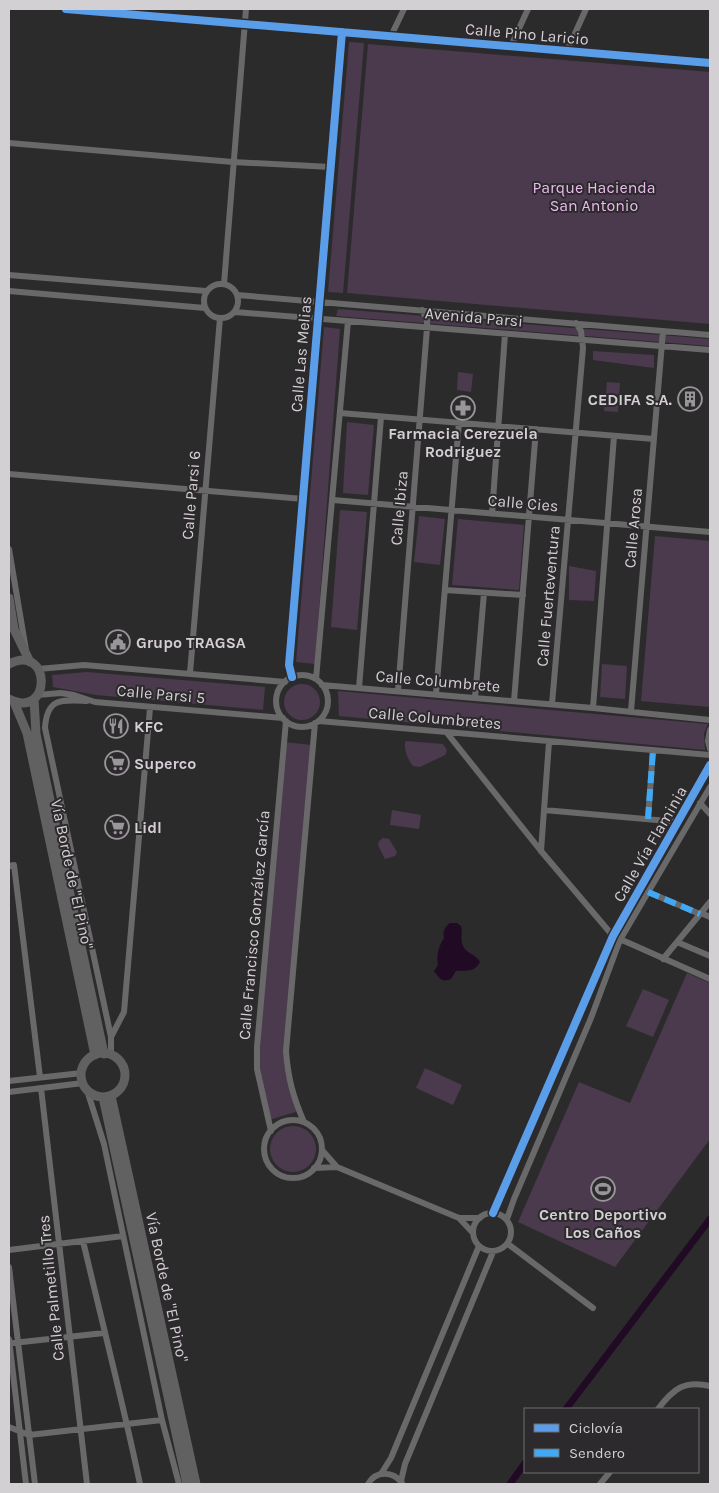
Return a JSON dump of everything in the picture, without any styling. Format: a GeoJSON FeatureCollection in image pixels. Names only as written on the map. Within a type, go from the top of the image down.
{"type":"FeatureCollection","features":[{"type":"Feature","properties":{"kind":"main road"},"geometry":{"type":"LineString","coordinates":[[9,598],[14,629],[28,658],[38,669]]}},
{"type":"Feature","properties":{"kind":"main road"},"geometry":{"type":"LineString","coordinates":[[9,664],[28,658]]}},
{"type":"Feature","properties":{"kind":"main road","name":"Vía Borde de \"El Pino\""},"geometry":{"type":"LineString","coordinates":[[38,669],[42,682],[41,689],[36,697],[36,734],[103,1055]]}},
{"type":"Feature","properties":{"kind":"main road"},"geometry":{"type":"LineString","coordinates":[[12,700],[21,703],[36,697]]}},
{"type":"Feature","properties":{"kind":"main road","name":"Vía Borde de \"El Pino\""},"geometry":{"type":"LineString","coordinates":[[12,700],[27,733],[103,1055]]}},
{"type":"Feature","properties":{"kind":"main road"},"geometry":{"type":"LineString","coordinates":[[103,1055],[122,1064],[125,1078],[120,1090],[107,1096],[92,1094],[85,1086],[82,1073],[86,1062],[103,1055]]}},
{"type":"Feature","properties":{"kind":"main road","name":"Vía Borde de \"El Pino\""},"geometry":{"type":"LineString","coordinates":[[107,1096],[187,1484]]}},
{"type":"Feature","properties":{"kind":"main road","name":"Vía Borde de \"El Pino\""},"geometry":{"type":"LineString","coordinates":[[107,1096],[196,1484]]}},
{"type":"Feature","properties":{"kind":"street","name":"Calle Pino Laricio"},"geometry":{"type":"LineString","coordinates":[[66,9],[710,63]]}},
{"type":"Feature","properties":{"kind":"street"},"geometry":{"type":"LineString","coordinates":[[224,284],[246,9]]}},
{"type":"Feature","properties":{"kind":"street"},"geometry":{"type":"LineString","coordinates":[[391,36],[404,9]]}},
{"type":"Feature","properties":{"kind":"street"},"geometry":{"type":"LineString","coordinates":[[511,46],[528,9]]}},
{"type":"Feature","properties":{"kind":"street"},"geometry":{"type":"LineString","coordinates":[[567,51],[586,9]]}},
{"type":"Feature","properties":{"kind":"street","name":"Calle Las Melias"},"geometry":{"type":"LineString","coordinates":[[292,677],[289,665],[342,32]]}},
{"type":"Feature","properties":{"kind":"street"},"geometry":{"type":"LineString","coordinates":[[9,143],[233,162],[332,168]]}},
{"type":"Feature","properties":{"kind":"street"},"geometry":{"type":"LineString","coordinates":[[9,275],[206,291]]}},
{"type":"Feature","properties":{"kind":"street"},"geometry":{"type":"LineString","coordinates":[[224,284],[232,287],[238,295],[239,301],[235,312],[231,316],[220,318],[211,315],[205,308],[204,297],[206,291],[214,285],[224,284]]}},
{"type":"Feature","properties":{"kind":"street"},"geometry":{"type":"LineString","coordinates":[[9,291],[205,308]]}},
{"type":"Feature","properties":{"kind":"street","name":"Avenida Parsi"},"geometry":{"type":"LineString","coordinates":[[238,295],[710,335]]}},
{"type":"Feature","properties":{"kind":"street"},"geometry":{"type":"LineString","coordinates":[[422,310],[427,318],[428,328]]}},
{"type":"Feature","properties":{"kind":"street","name":"Avenida Parsi"},"geometry":{"type":"LineString","coordinates":[[235,312],[710,350]]}},
{"type":"Feature","properties":{"kind":"street","name":"Calle Parsi 6"},"geometry":{"type":"LineString","coordinates":[[190,674],[220,318]]}},
{"type":"Feature","properties":{"kind":"street"},"geometry":{"type":"LineString","coordinates":[[316,680],[348,321]]}},
{"type":"Feature","properties":{"kind":"street"},"geometry":{"type":"LineString","coordinates":[[576,323],[584,340]]}},
{"type":"Feature","properties":{"kind":"street","name":"Calle Ibiza"},"geometry":{"type":"LineString","coordinates":[[398,691],[428,328]]}},
{"type":"Feature","properties":{"kind":"street","name":"Calle Arosa"},"geometry":{"type":"LineString","coordinates":[[631,711],[663,331]]}},
{"type":"Feature","properties":{"kind":"street"},"geometry":{"type":"LineString","coordinates":[[492,514],[505,334]]}},
{"type":"Feature","properties":{"kind":"street","name":"Calle Fuerteventura"},"geometry":{"type":"LineString","coordinates":[[552,704],[584,340]]}},
{"type":"Feature","properties":{"kind":"street"},"geometry":{"type":"LineString","coordinates":[[340,413],[654,439]]}},
{"type":"Feature","properties":{"kind":"street"},"geometry":{"type":"LineString","coordinates":[[359,688],[381,416]]}},
{"type":"Feature","properties":{"kind":"street"},"geometry":{"type":"LineString","coordinates":[[436,694],[459,422]]}},
{"type":"Feature","properties":{"kind":"street"},"geometry":{"type":"LineString","coordinates":[[514,701],[536,429]]}},
{"type":"Feature","properties":{"kind":"street"},"geometry":{"type":"LineString","coordinates":[[593,708],[614,436]]}},
{"type":"Feature","properties":{"kind":"street"},"geometry":{"type":"LineString","coordinates":[[9,474],[303,499]]}},
{"type":"Feature","properties":{"kind":"street","name":"Calle Cies"},"geometry":{"type":"LineString","coordinates":[[333,500],[710,532]]}},
{"type":"Feature","properties":{"kind":"street"},"geometry":{"type":"LineString","coordinates":[[9,549],[28,658]]}},
{"type":"Feature","properties":{"kind":"street"},"geometry":{"type":"LineString","coordinates":[[445,590],[523,596]]}},
{"type":"Feature","properties":{"kind":"street"},"geometry":{"type":"LineString","coordinates":[[475,698],[484,593]]}},
{"type":"Feature","properties":{"kind":"street","name":"Calle Parsi 5"},"geometry":{"type":"LineString","coordinates":[[38,669],[84,665],[285,682]]}},
{"type":"Feature","properties":{"kind":"street"},"geometry":{"type":"LineString","coordinates":[[300,675],[309,676],[316,680],[322,684],[326,691],[327,707],[324,714],[317,722],[300,727],[285,720],[278,710],[276,702],[280,688],[292,677],[300,675]]}},
{"type":"Feature","properties":{"kind":"street","name":"Calle Columbrete"},"geometry":{"type":"LineString","coordinates":[[322,684],[631,711],[710,720]]}},
{"type":"Feature","properties":{"kind":"street","name":"Calle Parsi 5"},"geometry":{"type":"LineString","coordinates":[[36,697],[61,693],[74,695],[87,701],[285,720]]}},
{"type":"Feature","properties":{"kind":"street"},"geometry":{"type":"LineString","coordinates":[[87,701],[62,700],[52,705],[46,715],[46,728],[111,1037]]}},
{"type":"Feature","properties":{"kind":"street"},"geometry":{"type":"LineString","coordinates":[[103,1055],[124,1012],[150,708]]}},
{"type":"Feature","properties":{"kind":"street","name":"Calle Francisco González García"},"geometry":{"type":"LineString","coordinates":[[271,1131],[257,1069],[257,1047],[285,720]]}},
{"type":"Feature","properties":{"kind":"street"},"geometry":{"type":"LineString","coordinates":[[304,1122],[293,1098],[286,1050],[317,722]]}},
{"type":"Feature","properties":{"kind":"street","name":"Calle Columbretes"},"geometry":{"type":"LineString","coordinates":[[317,722],[710,755]]}},
{"type":"Feature","properties":{"kind":"street"},"geometry":{"type":"LineString","coordinates":[[710,730],[708,741],[710,749]]}},
{"type":"Feature","properties":{"kind":"street"},"geometry":{"type":"LineString","coordinates":[[447,733],[541,851],[613,936],[710,979]]}},
{"type":"Feature","properties":{"kind":"street"},"geometry":{"type":"LineString","coordinates":[[541,851],[549,742]]}},
{"type":"Feature","properties":{"kind":"street"},"geometry":{"type":"LineString","coordinates":[[648,819],[654,750]]}},
{"type":"Feature","properties":{"kind":"street","name":"Calle Vía Flaminia"},"geometry":{"type":"LineString","coordinates":[[493,1213],[613,936],[710,765]]}},
{"type":"Feature","properties":{"kind":"street","name":"Calle Vía Flaminia"},"geometry":{"type":"LineString","coordinates":[[507,1219],[592,1018],[620,940],[710,787]]}},
{"type":"Feature","properties":{"kind":"street"},"geometry":{"type":"LineString","coordinates":[[700,803],[710,814]]}},
{"type":"Feature","properties":{"kind":"street"},"geometry":{"type":"LineString","coordinates":[[544,810],[678,822]]}},
{"type":"Feature","properties":{"kind":"street"},"geometry":{"type":"LineString","coordinates":[[12,865],[40,1077]]}},
{"type":"Feature","properties":{"kind":"street"},"geometry":{"type":"LineString","coordinates":[[648,892],[710,917]]}},
{"type":"Feature","properties":{"kind":"street"},"geometry":{"type":"LineString","coordinates":[[663,959],[710,902]]}},
{"type":"Feature","properties":{"kind":"street"},"geometry":{"type":"LineString","coordinates":[[677,942],[710,956]]}},
{"type":"Feature","properties":{"kind":"street"},"geometry":{"type":"LineString","coordinates":[[9,1081],[82,1073]]}},
{"type":"Feature","properties":{"kind":"street"},"geometry":{"type":"LineString","coordinates":[[9,1092],[85,1086],[104,1144],[162,1420],[180,1484]]}},
{"type":"Feature","properties":{"kind":"street","name":"Calle Palmetillo Tres"},"geometry":{"type":"LineString","coordinates":[[41,1088],[87,1484]]}},
{"type":"Feature","properties":{"kind":"street"},"geometry":{"type":"LineString","coordinates":[[298,1120],[304,1122],[316,1131],[321,1140],[320,1160],[314,1168],[302,1176],[293,1178],[284,1176],[276,1172],[266,1157],[264,1148],[266,1139],[271,1131],[280,1123],[298,1120]]}},
{"type":"Feature","properties":{"kind":"street"},"geometry":{"type":"LineString","coordinates":[[322,1150],[337,1167]]}},
{"type":"Feature","properties":{"kind":"street"},"geometry":{"type":"LineString","coordinates":[[314,1168],[337,1167],[459,1218],[480,1218],[493,1213],[501,1215],[507,1219],[512,1229],[508,1244],[504,1248],[493,1252],[485,1250],[475,1242],[473,1233],[475,1225],[480,1218]]}},
{"type":"Feature","properties":{"kind":"street"},"geometry":{"type":"LineString","coordinates":[[459,1218],[473,1233]]}},
{"type":"Feature","properties":{"kind":"street"},"geometry":{"type":"LineString","coordinates":[[9,1250],[122,1236]]}},
{"type":"Feature","properties":{"kind":"street"},"geometry":{"type":"LineString","coordinates":[[83,1241],[140,1484]]}},
{"type":"Feature","properties":{"kind":"street"},"geometry":{"type":"LineString","coordinates":[[508,1244],[593,1308]]}},
{"type":"Feature","properties":{"kind":"street"},"geometry":{"type":"LineString","coordinates":[[381,1474],[391,1458],[479,1246]]}},
{"type":"Feature","properties":{"kind":"street"},"geometry":{"type":"LineString","coordinates":[[401,1483],[405,1464],[493,1252]]}},
{"type":"Feature","properties":{"kind":"street"},"geometry":{"type":"LineString","coordinates":[[9,1267],[35,1484]]}},
{"type":"Feature","properties":{"kind":"street"},"geometry":{"type":"LineString","coordinates":[[26,1484],[9,1342],[104,1333]]}},
{"type":"Feature","properties":{"kind":"street"},"geometry":{"type":"LineString","coordinates":[[659,1408],[666,1398],[679,1387],[695,1383],[710,1386]]}},
{"type":"Feature","properties":{"kind":"street"},"geometry":{"type":"LineString","coordinates":[[9,1427],[29,1435],[162,1420]]}},
{"type":"Feature","properties":{"kind":"street"},"geometry":{"type":"LineString","coordinates":[[600,1484],[609,1473]]}},
{"type":"Feature","properties":{"kind":"street"},"geometry":{"type":"LineString","coordinates":[[368,1484],[375,1476],[381,1474],[396,1476],[401,1483]]}},
{"type":"Feature","properties":{"kind":"green space"},"geometry":{"type":"Polygon","coordinates":[[[349,42],[364,43],[343,293],[328,292],[349,42]]]}},
{"type":"Feature","properties":{"kind":"green space","name":"Parque Hacienda San Antonio"},"geometry":{"type":"Polygon","coordinates":[[[368,44],[710,72],[710,324],[347,293],[368,44]]]}},
{"type":"Feature","properties":{"kind":"green space"},"geometry":{"type":"Polygon","coordinates":[[[338,309],[710,339],[710,346],[336,316],[338,309]]]}},
{"type":"Feature","properties":{"kind":"green space"},"geometry":{"type":"Polygon","coordinates":[[[324,327],[340,329],[315,664],[296,662],[324,327]]]}},
{"type":"Feature","properties":{"kind":"green space"},"geometry":{"type":"Polygon","coordinates":[[[593,351],[654,355],[654,368],[593,360],[593,351]]]}},
{"type":"Feature","properties":{"kind":"green space"},"geometry":{"type":"Polygon","coordinates":[[[458,372],[473,374],[471,392],[457,390],[458,372]]]}},
{"type":"Feature","properties":{"kind":"green space"},"geometry":{"type":"Polygon","coordinates":[[[607,382],[620,383],[618,412],[604,411],[607,382]]]}},
{"type":"Feature","properties":{"kind":"green space"},"geometry":{"type":"Polygon","coordinates":[[[347,422],[374,425],[368,495],[343,493],[347,422]]]}},
{"type":"Feature","properties":{"kind":"green space"},"geometry":{"type":"Polygon","coordinates":[[[340,510],[367,512],[357,630],[331,627],[340,510]]]}},
{"type":"Feature","properties":{"kind":"green space"},"geometry":{"type":"Polygon","coordinates":[[[419,516],[445,519],[440,565],[414,562],[419,516]]]}},
{"type":"Feature","properties":{"kind":"green space"},"geometry":{"type":"Polygon","coordinates":[[[458,519],[524,525],[519,590],[452,585],[458,519]]]}},
{"type":"Feature","properties":{"kind":"green space"},"geometry":{"type":"Polygon","coordinates":[[[655,536],[710,541],[710,707],[641,701],[655,536]]]}},
{"type":"Feature","properties":{"kind":"green space"},"geometry":{"type":"Polygon","coordinates":[[[569,566],[596,571],[594,601],[569,600],[569,566]]]}},
{"type":"Feature","properties":{"kind":"green space"},"geometry":{"type":"Polygon","coordinates":[[[602,664],[627,666],[625,699],[600,697],[602,664]]]}},
{"type":"Feature","properties":{"kind":"green space"},"geometry":{"type":"Polygon","coordinates":[[[87,672],[265,687],[263,710],[96,695],[53,687],[52,675],[87,672]]]}},
{"type":"Feature","properties":{"kind":"green space"},"geometry":{"type":"Polygon","coordinates":[[[302,684],[314,690],[320,702],[314,714],[302,720],[290,714],[284,702],[290,690],[302,684]]]}},
{"type":"Feature","properties":{"kind":"green space"},"geometry":{"type":"Polygon","coordinates":[[[338,691],[708,724],[704,733],[705,750],[339,716],[338,691]]]}},
{"type":"Feature","properties":{"kind":"green space"},"geometry":{"type":"Polygon","coordinates":[[[406,741],[443,744],[447,750],[445,755],[420,767],[413,766],[406,752],[406,741]]]}},
{"type":"Feature","properties":{"kind":"green space"},"geometry":{"type":"Polygon","coordinates":[[[283,742],[313,745],[286,1051],[299,1111],[269,1120],[257,1069],[283,742]]]}},
{"type":"Feature","properties":{"kind":"green space"},"geometry":{"type":"Polygon","coordinates":[[[392,810],[421,815],[419,829],[390,825],[392,810]]]}},
{"type":"Feature","properties":{"kind":"green space"},"geometry":{"type":"Polygon","coordinates":[[[383,838],[389,839],[397,852],[395,856],[385,859],[378,845],[379,841],[383,838]]]}},
{"type":"Feature","properties":{"kind":"green space","name":"Centro Deportivo Los Caños"},"geometry":{"type":"Polygon","coordinates":[[[687,973],[710,983],[710,1139],[615,1267],[518,1222],[579,1082],[630,1103],[687,973]]]}},
{"type":"Feature","properties":{"kind":"green space"},"geometry":{"type":"Polygon","coordinates":[[[643,989],[669,1000],[653,1037],[626,1026],[643,989]]]}},
{"type":"Feature","properties":{"kind":"green space"},"geometry":{"type":"Polygon","coordinates":[[[425,1068],[462,1085],[453,1105],[416,1088],[425,1068]]]}},
{"type":"Feature","properties":{"kind":"green space"},"geometry":{"type":"Polygon","coordinates":[[[293,1126],[306,1130],[312,1136],[316,1149],[312,1162],[306,1168],[293,1172],[280,1168],[274,1162],[270,1149],[274,1136],[280,1130],[293,1126]]]}},
{"type":"Feature","properties":{"kind":"shaded area"},"geometry":{"type":"Polygon","coordinates":[[[450,923],[457,923],[461,926],[463,946],[480,962],[473,969],[456,971],[451,979],[443,980],[434,971],[438,965],[439,947],[444,938],[444,930],[450,923]]]}},
{"type":"Feature","properties":{"kind":"waterway"},"geometry":{"type":"LineString","coordinates":[[567,1408],[710,1219]]}},
{"type":"Feature","properties":{"kind":"waterway"},"geometry":{"type":"LineString","coordinates":[[510,1484],[524,1464]]}},
{"type":"Feature","properties":{"kind":"marked path"},"geometry":{"type":"LineString","coordinates":[[648,819],[653,750]]}},
{"type":"Feature","properties":{"kind":"marked path"},"geometry":{"type":"LineString","coordinates":[[648,892],[700,914]]}},
{"type":"Feature","properties":{"kind":"cycle path"},"geometry":{"type":"LineString","coordinates":[[66,9],[710,63]]}},
{"type":"Feature","properties":{"kind":"cycle path"},"geometry":{"type":"LineString","coordinates":[[292,677],[289,665],[342,32]]}},
{"type":"Feature","properties":{"kind":"cycle path"},"geometry":{"type":"LineString","coordinates":[[493,1213],[613,936],[710,765]]}},
{"type":"Feature","properties":{"kind":"place","name":"CEDIFA S.A."},"geometry":{"type":"Point","coordinates":[690,399]}},
{"type":"Feature","properties":{"kind":"place","name":"Farmacia Cerezuela Rodriguez"},"geometry":{"type":"Point","coordinates":[463,408]}},
{"type":"Feature","properties":{"kind":"place","name":"Grupo TRAGSA"},"geometry":{"type":"Point","coordinates":[118,642]}},
{"type":"Feature","properties":{"kind":"place","name":"KFC"},"geometry":{"type":"Point","coordinates":[116,726]}},
{"type":"Feature","properties":{"kind":"place","name":"Superco"},"geometry":{"type":"Point","coordinates":[117,763]}},
{"type":"Feature","properties":{"kind":"place","name":"Lidl"},"geometry":{"type":"Point","coordinates":[117,827]}},
{"type":"Feature","properties":{"kind":"place","name":"Centro Deportivo Los Caños"},"geometry":{"type":"Point","coordinates":[603,1189]}}]}
